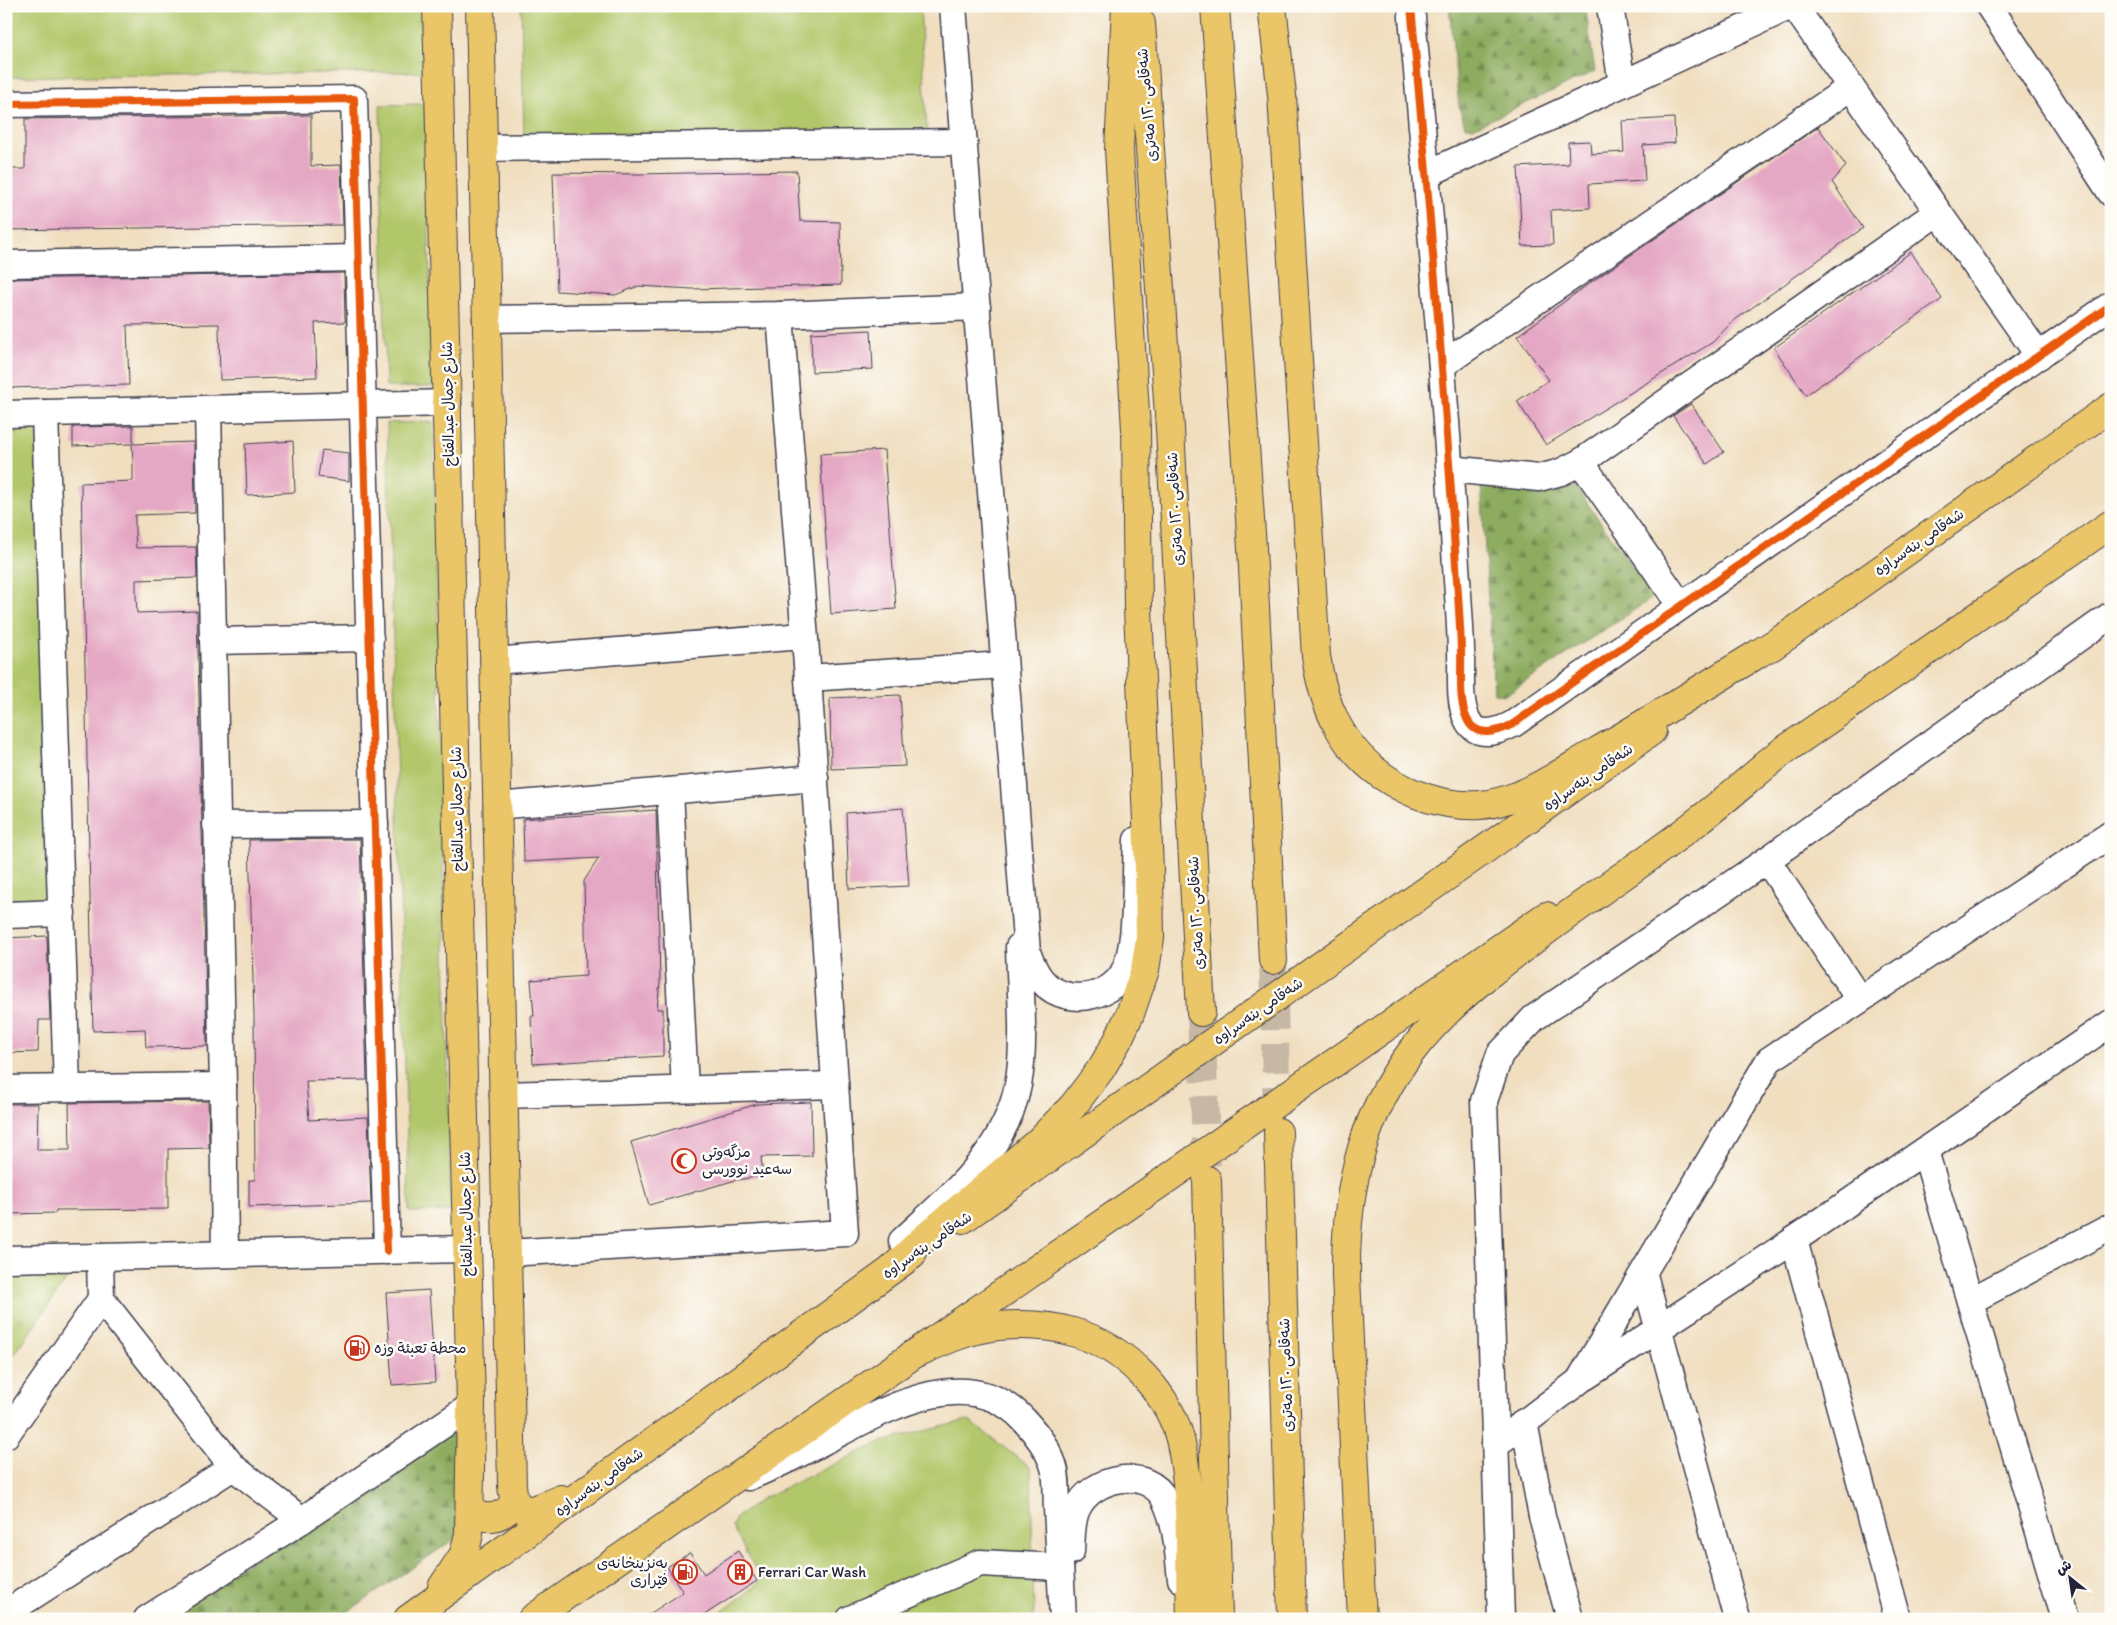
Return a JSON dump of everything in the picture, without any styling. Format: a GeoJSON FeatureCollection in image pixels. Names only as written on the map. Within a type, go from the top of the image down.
{"type":"FeatureCollection","features":[{"type":"Feature","properties":{"kind":"main road","name":"شارع جمال عبدالفتاح"},"geometry":{"type":"LineString","coordinates":[[432,1602],[464,1554],[469,1534],[471,1406],[437,6]]}},
{"type":"Feature","properties":{"kind":"main road"},"geometry":{"type":"LineString","coordinates":[[480,6],[512,1485],[515,1503],[523,1510],[535,1510],[595,1485]]}},
{"type":"Feature","properties":{"kind":"main road"},"geometry":{"type":"LineString","coordinates":[[892,1269],[1038,1142],[1073,1106],[1101,1069],[1130,1014],[1145,970],[1150,938],[1138,608],[1136,429],[1119,150],[1126,6]]}},
{"type":"Feature","properties":{"kind":"main road","name":"شەقامی ١٢٠ مەتری"},"geometry":{"type":"LineString","coordinates":[[1139,6],[1171,438],[1201,1012]]}},
{"type":"Feature","properties":{"kind":"main road"},"geometry":{"type":"LineString","coordinates":[[1215,6],[1252,548],[1273,960]]}},
{"type":"Feature","properties":{"kind":"main road"},"geometry":{"type":"LineString","coordinates":[[1272,6],[1282,96],[1316,656],[1324,699],[1334,722],[1348,745],[1384,777],[1420,796],[1465,805],[1482,805],[1502,800],[1533,788],[1790,634]]}},
{"type":"Feature","properties":{"kind":"main road","name":"شەقامی بنەسراوە"},"geometry":{"type":"LineString","coordinates":[[408,1619],[892,1269],[2111,407]]}},
{"type":"Feature","properties":{"kind":"main road"},"geometry":{"type":"LineString","coordinates":[[532,1619],[2111,524]]}},
{"type":"Feature","properties":{"kind":"main road"},"geometry":{"type":"LineString","coordinates":[[456,743],[496,742]]}},
{"type":"Feature","properties":{"kind":"main road"},"geometry":{"type":"LineString","coordinates":[[1362,1619],[1346,1276],[1346,1233],[1349,1203],[1357,1160],[1373,1116],[1386,1089],[1430,1027],[1458,999],[1507,959],[1698,822],[1786,749]]}},
{"type":"Feature","properties":{"kind":"main road","name":"شەقامی ١٢٠ مەتری"},"geometry":{"type":"LineString","coordinates":[[1278,1132],[1292,1619]]}},
{"type":"Feature","properties":{"kind":"main road"},"geometry":{"type":"LineString","coordinates":[[1207,1180],[1218,1619]]}},
{"type":"Feature","properties":{"kind":"main road"},"geometry":{"type":"LineString","coordinates":[[912,1355],[945,1340],[976,1331],[998,1326],[1029,1326],[1057,1328],[1085,1336],[1119,1354],[1135,1367],[1162,1400],[1174,1422],[1182,1447],[1187,1484],[1191,1619]]}},
{"type":"Feature","properties":{"kind":"main road"},"geometry":{"type":"LineString","coordinates":[[470,1511],[480,1517],[493,1518],[506,1512],[515,1503]]}},
{"type":"Feature","properties":{"kind":"street"},"geometry":{"type":"LineString","coordinates":[[953,6],[1027,952],[1034,971],[1041,982],[1068,996],[1086,997],[1108,988],[1124,972],[1130,946],[1142,727]]}},
{"type":"Feature","properties":{"kind":"street"},"geometry":{"type":"LineString","coordinates":[[1411,6],[1427,174],[1450,469],[1460,618],[1462,696],[1467,719],[1479,731],[1490,733],[1502,730],[1513,724],[2111,305]]}},
{"type":"Feature","properties":{"kind":"street"},"geometry":{"type":"LineString","coordinates":[[1610,6],[1622,84]]}},
{"type":"Feature","properties":{"kind":"street"},"geometry":{"type":"LineString","coordinates":[[1989,6],[2111,193]]}},
{"type":"Feature","properties":{"kind":"street"},"geometry":{"type":"LineString","coordinates":[[1427,174],[1786,8],[1851,87],[2039,356]]}},
{"type":"Feature","properties":{"kind":"street"},"geometry":{"type":"LineString","coordinates":[[1442,365],[1851,87]]}},
{"type":"Feature","properties":{"kind":"street"},"geometry":{"type":"LineString","coordinates":[[6,104],[354,99],[387,1251]]}},
{"type":"Feature","properties":{"kind":"street"},"geometry":{"type":"LineString","coordinates":[[483,148],[964,142]]}},
{"type":"Feature","properties":{"kind":"street"},"geometry":{"type":"LineString","coordinates":[[1450,469],[1539,478],[1560,472],[1581,462],[1938,212]]}},
{"type":"Feature","properties":{"kind":"street"},"geometry":{"type":"LineString","coordinates":[[6,264],[359,258]]}},
{"type":"Feature","properties":{"kind":"street"},"geometry":{"type":"LineString","coordinates":[[486,320],[780,315],[977,307]]}},
{"type":"Feature","properties":{"kind":"street"},"geometry":{"type":"LineString","coordinates":[[507,1253],[845,1233],[808,678],[803,636],[780,315]]}},
{"type":"Feature","properties":{"kind":"street"},"geometry":{"type":"LineString","coordinates":[[6,414],[448,403]]}},
{"type":"Feature","properties":{"kind":"street"},"geometry":{"type":"LineString","coordinates":[[208,410],[216,825],[224,1086],[225,1254]]}},
{"type":"Feature","properties":{"kind":"street"},"geometry":{"type":"LineString","coordinates":[[45,413],[67,1088]]}},
{"type":"Feature","properties":{"kind":"street"},"geometry":{"type":"LineString","coordinates":[[1581,462],[1681,606]]}},
{"type":"Feature","properties":{"kind":"street"},"geometry":{"type":"LineString","coordinates":[[1501,1619],[1484,1101],[1500,1054],[1534,1018],[1766,860],[2111,615]]}},
{"type":"Feature","properties":{"kind":"street"},"geometry":{"type":"LineString","coordinates":[[494,661],[803,636]]}},
{"type":"Feature","properties":{"kind":"street"},"geometry":{"type":"LineString","coordinates":[[212,641],[370,638]]}},
{"type":"Feature","properties":{"kind":"street"},"geometry":{"type":"LineString","coordinates":[[808,678],[1004,665]]}},
{"type":"Feature","properties":{"kind":"street"},"geometry":{"type":"LineString","coordinates":[[497,806],[815,778]]}},
{"type":"Feature","properties":{"kind":"street"},"geometry":{"type":"LineString","coordinates":[[670,791],[685,1089]]}},
{"type":"Feature","properties":{"kind":"street"},"geometry":{"type":"LineString","coordinates":[[216,825],[375,824]]}},
{"type":"Feature","properties":{"kind":"street"},"geometry":{"type":"LineString","coordinates":[[806,1331],[962,1186],[987,1156],[1002,1131],[1018,1084],[1021,1051],[1017,834]]}},
{"type":"Feature","properties":{"kind":"street"},"geometry":{"type":"LineString","coordinates":[[1579,1381],[1769,1060],[2111,834]]}},
{"type":"Feature","properties":{"kind":"street"},"geometry":{"type":"LineString","coordinates":[[1766,860],[1859,1000]]}},
{"type":"Feature","properties":{"kind":"street"},"geometry":{"type":"LineString","coordinates":[[6,915],[62,913]]}},
{"type":"Feature","properties":{"kind":"street"},"geometry":{"type":"LineString","coordinates":[[1495,1445],[1579,1381],[1794,1240],[2111,1023]]}},
{"type":"Feature","properties":{"kind":"street"},"geometry":{"type":"LineString","coordinates":[[503,1095],[835,1085]]}},
{"type":"Feature","properties":{"kind":"street"},"geometry":{"type":"LineString","coordinates":[[6,1088],[224,1086]]}},
{"type":"Feature","properties":{"kind":"street"},"geometry":{"type":"LineString","coordinates":[[1925,1151],[2065,1619]]}},
{"type":"Feature","properties":{"kind":"street"},"geometry":{"type":"LineString","coordinates":[[1970,1301],[2111,1227]]}},
{"type":"Feature","properties":{"kind":"street"},"geometry":{"type":"LineString","coordinates":[[1794,1240],[1898,1619]]}},
{"type":"Feature","properties":{"kind":"street"},"geometry":{"type":"LineString","coordinates":[[6,1259],[466,1250]]}},
{"type":"Feature","properties":{"kind":"street"},"geometry":{"type":"LineString","coordinates":[[6,1435],[101,1299],[100,1257]]}},
{"type":"Feature","properties":{"kind":"street"},"geometry":{"type":"LineString","coordinates":[[1644,1274],[1738,1619]]}},
{"type":"Feature","properties":{"kind":"street"},"geometry":{"type":"LineString","coordinates":[[101,1299],[233,1467],[302,1520]]}},
{"type":"Feature","properties":{"kind":"street"},"geometry":{"type":"LineString","coordinates":[[720,1489],[770,1469],[872,1416],[910,1400],[935,1393],[952,1392],[984,1396],[1002,1402],[1019,1414],[1037,1434],[1054,1466],[1065,1619]]}},
{"type":"Feature","properties":{"kind":"street"},"geometry":{"type":"LineString","coordinates":[[147,1619],[302,1520],[471,1406]]}},
{"type":"Feature","properties":{"kind":"street"},"geometry":{"type":"LineString","coordinates":[[1524,1422],[1542,1516],[1570,1619]]}},
{"type":"Feature","properties":{"kind":"street"},"geometry":{"type":"LineString","coordinates":[[6,1613],[233,1467]]}},
{"type":"Feature","properties":{"kind":"street"},"geometry":{"type":"LineString","coordinates":[[1065,1619],[1073,1524],[1077,1508],[1095,1489],[1112,1480],[1127,1478],[1145,1482],[1156,1489],[1165,1499],[1173,1523],[1186,1619]]}},
{"type":"Feature","properties":{"kind":"street"},"geometry":{"type":"LineString","coordinates":[[850,1619],[980,1563],[1060,1567]]}},
{"type":"Feature","properties":{"kind":"green space"},"geometry":{"type":"Polygon","coordinates":[[[6,6],[421,6],[425,72],[6,77],[6,6]]]}},
{"type":"Feature","properties":{"kind":"green space"},"geometry":{"type":"Polygon","coordinates":[[[521,6],[920,6],[927,131],[524,137],[521,6]]]}},
{"type":"Feature","properties":{"kind":"green space"},"geometry":{"type":"Polygon","coordinates":[[[1449,6],[1585,6],[1595,71],[1473,128],[1465,126],[1459,106],[1449,6]]]}},
{"type":"Feature","properties":{"kind":"green space"},"geometry":{"type":"Polygon","coordinates":[[[425,104],[433,387],[386,387],[380,105],[425,104]]]}},
{"type":"Feature","properties":{"kind":"green space"},"geometry":{"type":"Polygon","coordinates":[[[433,422],[451,1211],[409,1212],[387,423],[433,422]]]}},
{"type":"Feature","properties":{"kind":"green space"},"geometry":{"type":"Polygon","coordinates":[[[39,430],[50,898],[6,900],[6,431],[39,430]]]}},
{"type":"Feature","properties":{"kind":"green space"},"geometry":{"type":"Polygon","coordinates":[[[1481,484],[1552,491],[1575,486],[1654,597],[1505,695],[1494,693],[1481,484]]]}},
{"type":"Feature","properties":{"kind":"green space"},"geometry":{"type":"Polygon","coordinates":[[[6,1270],[73,1270],[6,1367],[6,1270]]]}},
{"type":"Feature","properties":{"kind":"green space"},"geometry":{"type":"Polygon","coordinates":[[[968,1420],[1031,1468],[1034,1619],[712,1619],[756,1586],[761,1579],[732,1527],[736,1518],[763,1498],[881,1442],[968,1420]]]}},
{"type":"Feature","properties":{"kind":"green space"},"geometry":{"type":"Polygon","coordinates":[[[464,1425],[456,1538],[337,1619],[159,1619],[464,1425]]]}},
{"type":"Feature","properties":{"kind":"building"},"geometry":{"type":"Polygon","coordinates":[[[311,115],[311,166],[341,165],[343,225],[6,230],[6,169],[25,169],[25,119],[311,115]]]}},
{"type":"Feature","properties":{"kind":"building"},"geometry":{"type":"Polygon","coordinates":[[[1674,118],[1675,143],[1643,145],[1645,181],[1589,184],[1590,208],[1551,210],[1553,245],[1522,246],[1518,167],[1569,164],[1568,142],[1590,141],[1591,154],[1624,152],[1622,121],[1674,118]]]}},
{"type":"Feature","properties":{"kind":"building"},"geometry":{"type":"Polygon","coordinates":[[[1818,127],[1846,166],[1832,182],[1863,228],[1732,322],[1713,342],[1546,445],[1517,401],[1549,380],[1517,336],[1590,283],[1818,127]]]}},
{"type":"Feature","properties":{"kind":"building"},"geometry":{"type":"Polygon","coordinates":[[[797,171],[800,221],[840,222],[841,285],[692,289],[639,286],[615,295],[557,291],[553,173],[638,174],[797,171]]]}},
{"type":"Feature","properties":{"kind":"building"},"geometry":{"type":"Polygon","coordinates":[[[1911,252],[1942,299],[1806,395],[1774,348],[1911,252]]]}},
{"type":"Feature","properties":{"kind":"building"},"geometry":{"type":"Polygon","coordinates":[[[344,273],[345,322],[315,323],[317,377],[220,380],[219,324],[127,325],[129,385],[6,388],[6,279],[344,273]]]}},
{"type":"Feature","properties":{"kind":"building"},"geometry":{"type":"Polygon","coordinates":[[[871,330],[873,369],[812,372],[811,333],[871,330]]]}},
{"type":"Feature","properties":{"kind":"building"},"geometry":{"type":"Polygon","coordinates":[[[1691,404],[1724,452],[1707,464],[1673,416],[1691,404]]]}},
{"type":"Feature","properties":{"kind":"building"},"geometry":{"type":"Polygon","coordinates":[[[133,426],[133,444],[194,442],[195,513],[135,515],[135,531],[136,548],[196,547],[197,578],[136,580],[136,596],[137,613],[197,611],[207,1046],[146,1047],[145,1029],[93,1031],[81,483],[133,481],[133,463],[132,444],[73,446],[73,427],[133,426]]]}},
{"type":"Feature","properties":{"kind":"building"},"geometry":{"type":"Polygon","coordinates":[[[293,441],[295,492],[247,495],[245,444],[293,441]]]}},
{"type":"Feature","properties":{"kind":"building"},"geometry":{"type":"Polygon","coordinates":[[[322,450],[349,453],[349,481],[318,477],[322,450]]]}},
{"type":"Feature","properties":{"kind":"building"},"geometry":{"type":"Polygon","coordinates":[[[884,450],[896,609],[831,614],[820,454],[884,450]]]}},
{"type":"Feature","properties":{"kind":"building"},"geometry":{"type":"Polygon","coordinates":[[[900,695],[905,766],[831,769],[830,698],[900,695]]]}},
{"type":"Feature","properties":{"kind":"building"},"geometry":{"type":"Polygon","coordinates":[[[903,808],[909,886],[849,889],[846,813],[903,808]]]}},
{"type":"Feature","properties":{"kind":"building"},"geometry":{"type":"Polygon","coordinates":[[[656,810],[660,982],[657,1009],[663,1009],[663,1056],[533,1064],[531,1016],[534,1016],[531,980],[586,976],[584,881],[599,858],[524,862],[523,819],[656,810]]]}},
{"type":"Feature","properties":{"kind":"building"},"geometry":{"type":"Polygon","coordinates":[[[360,839],[367,1080],[306,1081],[309,1120],[368,1117],[371,1203],[249,1207],[249,1180],[255,1180],[254,1016],[249,840],[360,839]]]}},
{"type":"Feature","properties":{"kind":"building"},"geometry":{"type":"Polygon","coordinates":[[[47,936],[50,1020],[39,1020],[38,1052],[6,1053],[6,938],[47,936]]]}},
{"type":"Feature","properties":{"kind":"building"},"geometry":{"type":"Polygon","coordinates":[[[208,1101],[209,1148],[168,1149],[168,1209],[56,1210],[56,1213],[6,1214],[6,1104],[38,1104],[37,1150],[70,1150],[69,1103],[208,1101]]]}},
{"type":"Feature","properties":{"kind":"building"},"geometry":{"type":"Polygon","coordinates":[[[811,1102],[812,1156],[761,1157],[763,1176],[736,1180],[649,1205],[631,1142],[757,1104],[811,1102]]]}},
{"type":"Feature","properties":{"kind":"building"},"geometry":{"type":"Polygon","coordinates":[[[429,1290],[435,1382],[392,1385],[386,1293],[429,1290]]]}},
{"type":"Feature","properties":{"kind":"building"},"geometry":{"type":"Polygon","coordinates":[[[738,1551],[757,1581],[698,1619],[642,1619],[683,1592],[667,1567],[690,1553],[704,1574],[738,1551]]]}},
{"type":"Feature","properties":{"kind":"tunnel"},"geometry":{"type":"LineString","coordinates":[[1273,960],[1277,1123]]}},
{"type":"Feature","properties":{"kind":"tunnel"},"geometry":{"type":"LineString","coordinates":[[1201,1012],[1207,1172]]}},
{"type":"Feature","properties":{"kind":"cycle path"},"geometry":{"type":"LineString","coordinates":[[1411,6],[1445,414],[1460,625],[1461,694],[1467,719],[1476,729],[1488,732],[1513,724],[2111,305]]}},
{"type":"Feature","properties":{"kind":"cycle path"},"geometry":{"type":"LineString","coordinates":[[6,104],[354,99],[387,1251]]}},
{"type":"Feature","properties":{"kind":"place","name":"مزگەوتی سەعید نوورسی"},"geometry":{"type":"Point","coordinates":[684,1161]}},
{"type":"Feature","properties":{"kind":"place","name":"محطة تعبئة وزه"},"geometry":{"type":"Point","coordinates":[357,1348]}},
{"type":"Feature","properties":{"kind":"place","name":"بەنزینخانەی فێراری"},"geometry":{"type":"Point","coordinates":[685,1572]}},
{"type":"Feature","properties":{"kind":"place","name":"Ferrari Car Wash"},"geometry":{"type":"Point","coordinates":[740,1572]}}]}
